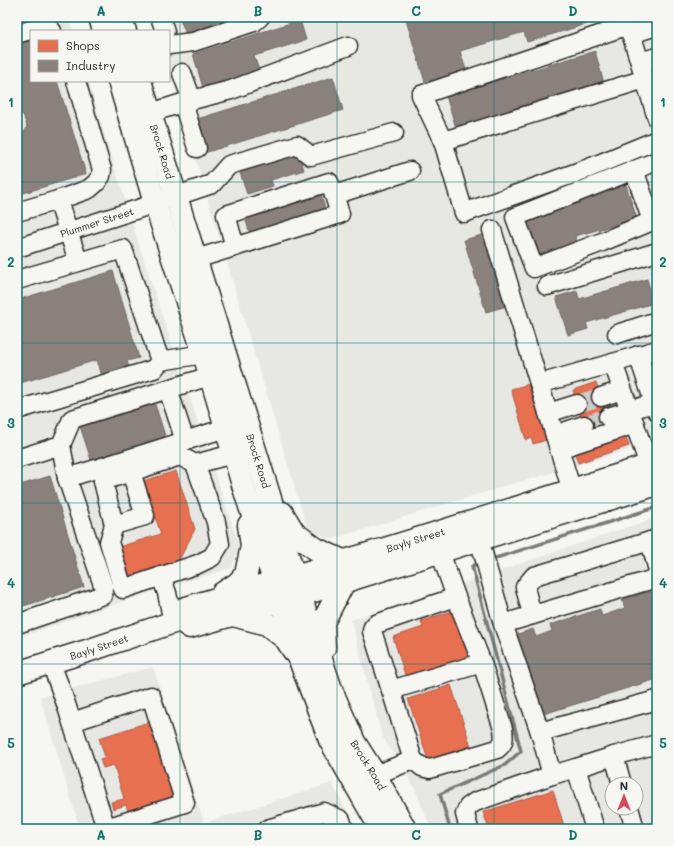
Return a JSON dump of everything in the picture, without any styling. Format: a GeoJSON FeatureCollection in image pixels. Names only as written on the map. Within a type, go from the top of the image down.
{"type":"FeatureCollection","features":[{"type":"Feature","properties":{"kind":"main road"},"geometry":{"type":"LineString","coordinates":[[100,17],[104,30]]}},
{"type":"Feature","properties":{"kind":"main road"},"geometry":{"type":"LineString","coordinates":[[120,17],[125,30]]}},
{"type":"Feature","properties":{"kind":"main road","name":"Brock Road"},"geometry":{"type":"LineString","coordinates":[[119,82],[155,203],[204,354],[244,488],[354,742],[375,775],[404,829]]}},
{"type":"Feature","properties":{"kind":"main road","name":"Brock Road"},"geometry":{"type":"LineString","coordinates":[[140,82],[266,486],[288,588],[300,660],[330,740],[382,829]]}},
{"type":"Feature","properties":{"kind":"main road","name":"Bayly Street"},"geometry":{"type":"LineString","coordinates":[[345,572],[488,518],[572,491],[654,471]]}},
{"type":"Feature","properties":{"kind":"main road","name":"Bayly Street"},"geometry":{"type":"LineString","coordinates":[[17,673],[177,621],[183,610],[215,599],[288,588],[345,572],[440,552],[479,540],[654,471]]}},
{"type":"Feature","properties":{"kind":"main road"},"geometry":{"type":"LineString","coordinates":[[266,486],[294,533],[345,572],[323,622],[323,643],[332,692]]}},
{"type":"Feature","properties":{"kind":"main road"},"geometry":{"type":"LineString","coordinates":[[215,599],[237,584],[246,574],[252,546],[244,488]]}},
{"type":"Feature","properties":{"kind":"main road","name":"Bayly Street"},"geometry":{"type":"LineString","coordinates":[[177,621],[190,627],[231,615],[288,588]]}},
{"type":"Feature","properties":{"kind":"main road"},"geometry":{"type":"LineString","coordinates":[[231,615],[267,624],[286,639],[300,660]]}},
{"type":"Feature","properties":{"kind":"street"},"geometry":{"type":"LineString","coordinates":[[17,23],[35,17]]}},
{"type":"Feature","properties":{"kind":"street"},"geometry":{"type":"LineString","coordinates":[[160,17],[165,30]]}},
{"type":"Feature","properties":{"kind":"street"},"geometry":{"type":"LineString","coordinates":[[170,44],[194,42],[254,22],[260,17]]}},
{"type":"Feature","properties":{"kind":"street"},"geometry":{"type":"LineString","coordinates":[[628,25],[657,118]]}},
{"type":"Feature","properties":{"kind":"street"},"geometry":{"type":"LineString","coordinates":[[657,26],[628,25],[421,94],[443,141],[464,213],[588,168],[657,140]]}},
{"type":"Feature","properties":{"kind":"street"},"geometry":{"type":"LineString","coordinates":[[30,30],[40,27],[49,28],[51,30]]}},
{"type":"Feature","properties":{"kind":"street"},"geometry":{"type":"LineString","coordinates":[[17,34],[30,30]]}},
{"type":"Feature","properties":{"kind":"street"},"geometry":{"type":"LineString","coordinates":[[150,113],[231,90],[348,46]]}},
{"type":"Feature","properties":{"kind":"street"},"geometry":{"type":"LineString","coordinates":[[443,141],[643,71],[657,57]]}},
{"type":"Feature","properties":{"kind":"street"},"geometry":{"type":"LineString","coordinates":[[182,72],[197,148]]}},
{"type":"Feature","properties":{"kind":"street"},"geometry":{"type":"LineString","coordinates":[[17,212],[89,189],[101,176],[102,170],[76,82]]}},
{"type":"Feature","properties":{"kind":"street","name":"Plummer Street"},"geometry":{"type":"LineString","coordinates":[[17,248],[212,184],[229,164],[296,144],[311,156],[394,133]]}},
{"type":"Feature","properties":{"kind":"street"},"geometry":{"type":"LineString","coordinates":[[634,170],[654,220],[534,268],[515,216],[657,161]]}},
{"type":"Feature","properties":{"kind":"street"},"geometry":{"type":"LineString","coordinates":[[334,195],[410,171]]}},
{"type":"Feature","properties":{"kind":"street"},"geometry":{"type":"LineString","coordinates":[[196,259],[235,247],[340,214],[329,182],[226,215],[235,247]]}},
{"type":"Feature","properties":{"kind":"street"},"geometry":{"type":"LineString","coordinates":[[58,200],[78,261]]}},
{"type":"Feature","properties":{"kind":"street"},"geometry":{"type":"LineString","coordinates":[[492,230],[572,491]]}},
{"type":"Feature","properties":{"kind":"street"},"geometry":{"type":"LineString","coordinates":[[17,280],[123,249],[160,361]]}},
{"type":"Feature","properties":{"kind":"street"},"geometry":{"type":"LineString","coordinates":[[547,286],[657,252]]}},
{"type":"Feature","properties":{"kind":"street"},"geometry":{"type":"LineString","coordinates":[[617,334],[657,321]]}},
{"type":"Feature","properties":{"kind":"street"},"geometry":{"type":"LineString","coordinates":[[539,384],[657,350]]}},
{"type":"Feature","properties":{"kind":"street"},"geometry":{"type":"LineString","coordinates":[[17,410],[154,368],[160,361],[204,354]]}},
{"type":"Feature","properties":{"kind":"street"},"geometry":{"type":"LineString","coordinates":[[557,442],[632,417],[656,405],[638,355]]}},
{"type":"Feature","properties":{"kind":"street"},"geometry":{"type":"LineString","coordinates":[[613,363],[632,417],[654,471]]}},
{"type":"Feature","properties":{"kind":"street"},"geometry":{"type":"LineString","coordinates":[[17,624],[103,595],[104,588],[67,478],[61,445],[72,419],[210,376]]}},
{"type":"Feature","properties":{"kind":"street"},"geometry":{"type":"LineString","coordinates":[[168,389],[185,441]]}},
{"type":"Feature","properties":{"kind":"street"},"geometry":{"type":"LineString","coordinates":[[601,397],[622,390]]}},
{"type":"Feature","properties":{"kind":"street"},"geometry":{"type":"LineString","coordinates":[[548,413],[577,404]]}},
{"type":"Feature","properties":{"kind":"street"},"geometry":{"type":"LineString","coordinates":[[608,417],[632,417]]}},
{"type":"Feature","properties":{"kind":"street"},"geometry":{"type":"LineString","coordinates":[[557,442],[584,425]]}},
{"type":"Feature","properties":{"kind":"street"},"geometry":{"type":"LineString","coordinates":[[67,478],[226,428]]}},
{"type":"Feature","properties":{"kind":"street"},"geometry":{"type":"LineString","coordinates":[[17,459],[61,445]]}},
{"type":"Feature","properties":{"kind":"street"},"geometry":{"type":"LineString","coordinates":[[195,464],[234,454]]}},
{"type":"Feature","properties":{"kind":"street"},"geometry":{"type":"LineString","coordinates":[[180,456],[195,464],[216,522],[220,544],[212,557],[198,564],[123,589],[109,542],[114,525],[103,481],[180,456]]}},
{"type":"Feature","properties":{"kind":"street"},"geometry":{"type":"LineString","coordinates":[[114,525],[145,516],[131,472]]}},
{"type":"Feature","properties":{"kind":"street"},"geometry":{"type":"LineString","coordinates":[[479,540],[503,624],[540,732],[552,775]]}},
{"type":"Feature","properties":{"kind":"street"},"geometry":{"type":"LineString","coordinates":[[533,615],[528,603],[525,587],[534,576],[653,540],[657,567]]}},
{"type":"Feature","properties":{"kind":"street"},"geometry":{"type":"LineString","coordinates":[[440,552],[482,662],[503,729],[504,739],[501,746],[497,749],[430,769],[422,767],[413,760],[372,631],[376,624],[456,597]]}},
{"type":"Feature","properties":{"kind":"street"},"geometry":{"type":"LineString","coordinates":[[160,576],[177,621]]}},
{"type":"Feature","properties":{"kind":"street"},"geometry":{"type":"LineString","coordinates":[[503,624],[657,578]]}},
{"type":"Feature","properties":{"kind":"street"},"geometry":{"type":"LineString","coordinates":[[391,690],[482,662]]}},
{"type":"Feature","properties":{"kind":"street"},"geometry":{"type":"LineString","coordinates":[[51,663],[72,722],[106,828],[185,803],[151,696],[72,722]]}},
{"type":"Feature","properties":{"kind":"street"},"geometry":{"type":"LineString","coordinates":[[540,732],[657,700]]}},
{"type":"Feature","properties":{"kind":"street"},"geometry":{"type":"LineString","coordinates":[[469,829],[465,814],[468,807],[475,802],[552,775],[657,744]]}},
{"type":"Feature","properties":{"kind":"street"},"geometry":{"type":"LineString","coordinates":[[614,756],[620,776]]}},
{"type":"Feature","properties":{"kind":"street"},"geometry":{"type":"LineString","coordinates":[[375,775],[413,760]]}},
{"type":"Feature","properties":{"kind":"street"},"geometry":{"type":"LineString","coordinates":[[576,768],[595,829]]}},
{"type":"Feature","properties":{"kind":"street"},"geometry":{"type":"LineString","coordinates":[[267,829],[324,812],[341,820],[344,829]]}},
{"type":"Feature","properties":{"kind":"street"},"geometry":{"type":"LineString","coordinates":[[631,816],[635,829]]}},
{"type":"Feature","properties":{"kind":"shaded area"},"geometry":{"type":"Polygon","coordinates":[[[17,17],[69,17],[73,30],[30,30],[30,82],[88,82],[145,264],[239,545],[232,568],[157,590],[17,638],[17,17]]]}},
{"type":"Feature","properties":{"kind":"shaded area"},"geometry":{"type":"Polygon","coordinates":[[[153,17],[657,17],[657,441],[332,539],[308,531],[170,74],[170,30],[168,30],[153,17]]]}},
{"type":"Feature","properties":{"kind":"shaded area"},"geometry":{"type":"Polygon","coordinates":[[[657,517],[657,829],[431,829],[415,789],[382,736],[351,620],[657,517]]]}},
{"type":"Feature","properties":{"kind":"shaded area"},"geometry":{"type":"Polygon","coordinates":[[[153,667],[204,823],[332,783],[356,829],[80,829],[40,697],[153,667]]]}},
{"type":"Feature","properties":{"kind":"building: Shops"},"geometry":{"type":"Polygon","coordinates":[[[596,382],[612,430],[588,438],[573,390],[596,382]]]}},
{"type":"Feature","properties":{"kind":"building: Shops"},"geometry":{"type":"Polygon","coordinates":[[[533,383],[550,439],[533,444],[531,438],[526,440],[511,389],[533,383]]]}},
{"type":"Feature","properties":{"kind":"building: Shops"},"geometry":{"type":"Polygon","coordinates":[[[624,432],[629,446],[578,463],[573,448],[624,432]]]}},
{"type":"Feature","properties":{"kind":"building: Shops"},"geometry":{"type":"Polygon","coordinates":[[[176,471],[195,529],[177,564],[126,581],[115,548],[161,534],[143,481],[176,471]]]}},
{"type":"Feature","properties":{"kind":"building: Shops"},"geometry":{"type":"Polygon","coordinates":[[[456,610],[472,657],[406,678],[393,637],[423,627],[421,621],[456,610]]]}},
{"type":"Feature","properties":{"kind":"building: Shops"},"geometry":{"type":"Polygon","coordinates":[[[451,685],[471,746],[428,760],[408,699],[451,685]]]}},
{"type":"Feature","properties":{"kind":"building: Shops"},"geometry":{"type":"Polygon","coordinates":[[[152,721],[175,796],[128,811],[126,805],[113,809],[111,802],[124,799],[114,765],[103,768],[100,759],[105,757],[99,738],[152,721]]]}},
{"type":"Feature","properties":{"kind":"building: Shops"},"geometry":{"type":"Polygon","coordinates":[[[553,790],[565,829],[489,829],[483,812],[553,790]]]}},
{"type":"Feature","properties":{"kind":"building: Industry"},"geometry":{"type":"Polygon","coordinates":[[[179,17],[238,17],[186,34],[179,17]]]}},
{"type":"Feature","properties":{"kind":"building: Industry"},"geometry":{"type":"Polygon","coordinates":[[[405,17],[585,17],[587,24],[527,42],[524,32],[460,51],[467,73],[426,85],[405,17]]]}},
{"type":"Feature","properties":{"kind":"building: Industry"},"geometry":{"type":"Polygon","coordinates":[[[300,20],[306,40],[254,56],[260,73],[204,91],[193,54],[300,20]]]}},
{"type":"Feature","properties":{"kind":"building: Industry"},"geometry":{"type":"Polygon","coordinates":[[[30,40],[30,82],[57,82],[86,174],[17,195],[17,146],[27,127],[23,114],[17,115],[17,44],[30,40]]]}},
{"type":"Feature","properties":{"kind":"building: Industry"},"geometry":{"type":"Polygon","coordinates":[[[595,51],[605,87],[457,131],[446,96],[595,51]]]}},
{"type":"Feature","properties":{"kind":"building: Industry"},"geometry":{"type":"Polygon","coordinates":[[[333,77],[343,110],[204,153],[194,120],[333,77]]]}},
{"type":"Feature","properties":{"kind":"building: Industry"},"geometry":{"type":"Polygon","coordinates":[[[298,149],[304,170],[271,180],[273,186],[247,194],[240,173],[251,169],[250,164],[298,149]]]}},
{"type":"Feature","properties":{"kind":"building: Industry"},"geometry":{"type":"Polygon","coordinates":[[[624,179],[637,219],[575,236],[578,246],[540,257],[527,216],[624,179]]]}},
{"type":"Feature","properties":{"kind":"building: Industry"},"geometry":{"type":"Polygon","coordinates":[[[320,191],[326,212],[250,234],[244,214],[320,191]]]}},
{"type":"Feature","properties":{"kind":"building: Industry"},"geometry":{"type":"Polygon","coordinates":[[[485,234],[507,306],[486,312],[464,240],[485,234]]]}},
{"type":"Feature","properties":{"kind":"building: Industry"},"geometry":{"type":"Polygon","coordinates":[[[113,271],[139,358],[127,361],[129,368],[102,376],[97,360],[17,384],[17,300],[113,271]]]}},
{"type":"Feature","properties":{"kind":"building: Industry"},"geometry":{"type":"Polygon","coordinates":[[[647,279],[654,303],[586,323],[588,329],[568,335],[556,297],[577,291],[579,299],[647,279]]]}},
{"type":"Feature","properties":{"kind":"building: Industry"},"geometry":{"type":"Polygon","coordinates":[[[152,395],[168,445],[94,469],[78,420],[152,395]]]}},
{"type":"Feature","properties":{"kind":"building: Industry"},"geometry":{"type":"Polygon","coordinates":[[[50,476],[84,587],[17,608],[17,486],[50,476]]]}},
{"type":"Feature","properties":{"kind":"building: Industry"},"geometry":{"type":"Polygon","coordinates":[[[657,589],[657,679],[540,715],[515,635],[533,629],[536,637],[552,631],[550,625],[600,609],[602,616],[625,608],[622,600],[657,589]]]}},
{"type":"Feature","properties":{"kind":"waterway"},"geometry":{"type":"LineString","coordinates":[[496,558],[657,507]]}},
{"type":"Feature","properties":{"kind":"waterway"},"geometry":{"type":"LineString","coordinates":[[450,829],[440,794],[505,765],[521,751],[472,566],[477,564]]}},
{"type":"Feature","properties":{"kind":"tunnel"},"geometry":{"type":"LineString","coordinates":[[577,404],[601,397]]}},
{"type":"Feature","properties":{"kind":"tunnel"},"geometry":{"type":"LineString","coordinates":[[584,425],[608,417]]}}]}
